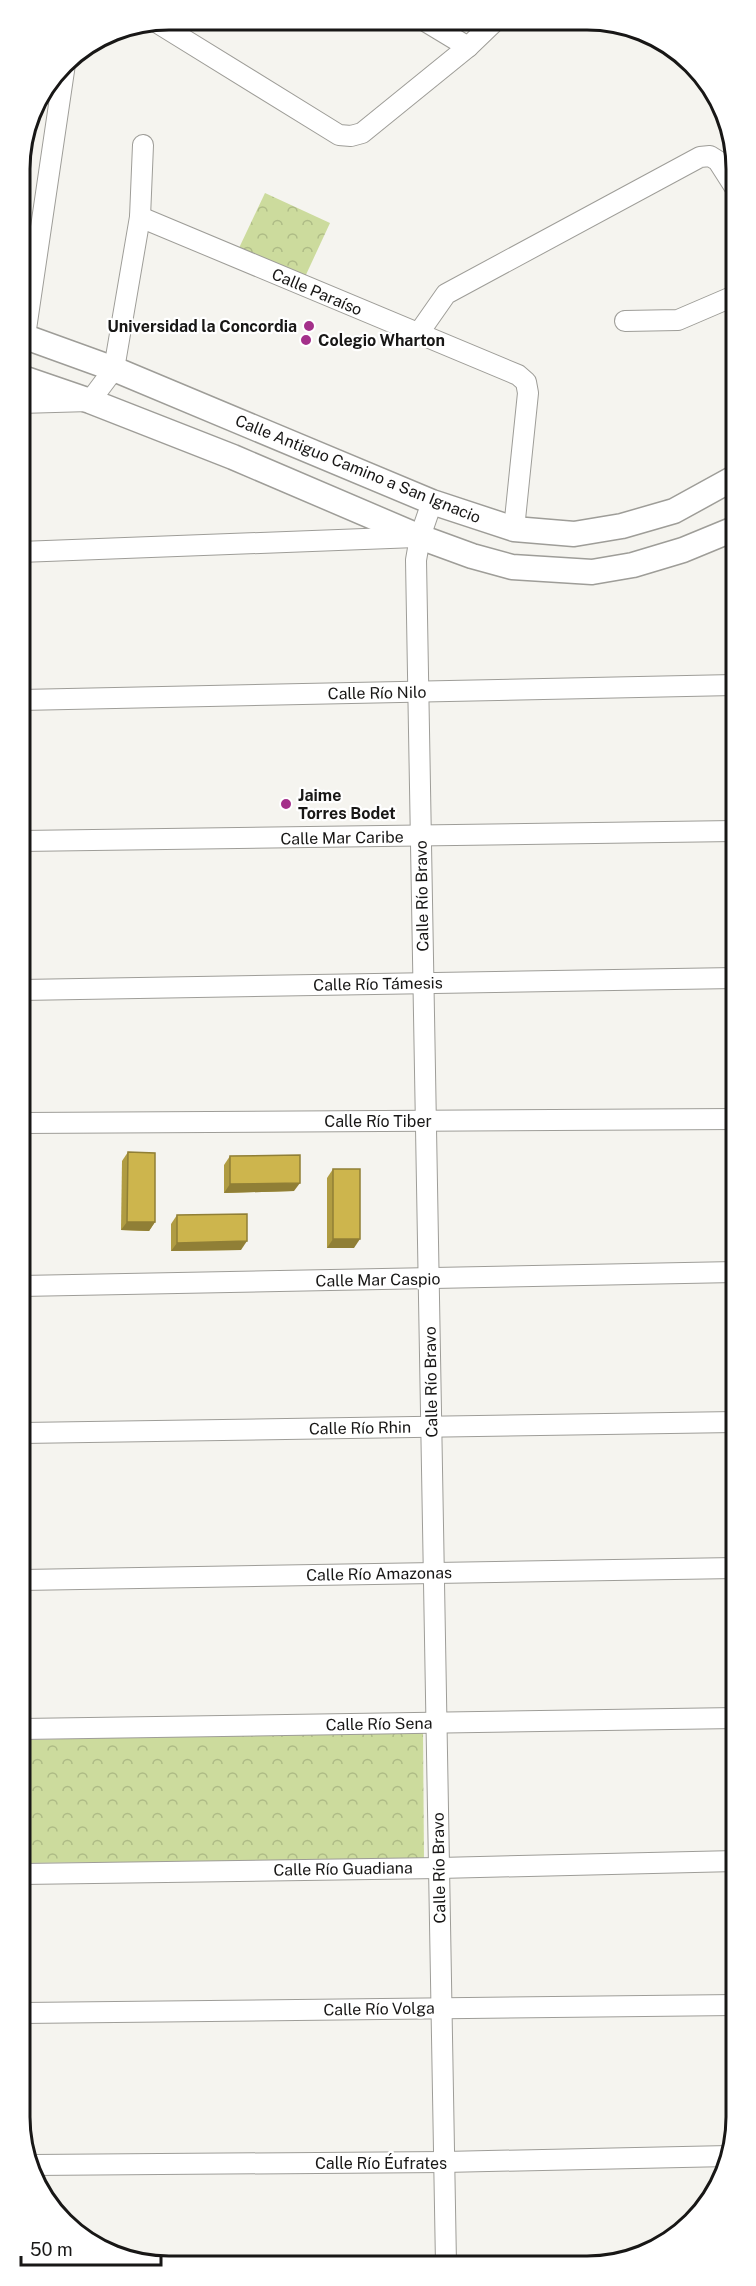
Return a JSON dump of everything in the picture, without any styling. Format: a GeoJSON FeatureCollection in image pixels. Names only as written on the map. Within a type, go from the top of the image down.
{"type":"FeatureCollection","features":[{"type":"Feature","properties":{"kind":"main road","name":"Calle Antiguo Camino a San Ignacio"},"geometry":{"type":"LineString","coordinates":[[30,339],[114,369],[432,502],[514,530],[574,534],[622,526],[674,511],[726,482]]}},
{"type":"Feature","properties":{"kind":"main road"},"geometry":{"type":"LineString","coordinates":[[30,380],[90,401],[233,457],[420,537],[472,556],[512,567],[592,572],[633,565],[683,550],[726,532]]}},
{"type":"Feature","properties":{"kind":"street"},"geometry":{"type":"LineString","coordinates":[[169,30],[339,135],[351,136],[362,133],[486,30]]}},
{"type":"Feature","properties":{"kind":"street"},"geometry":{"type":"LineString","coordinates":[[440,30],[468,47]]}},
{"type":"Feature","properties":{"kind":"street"},"geometry":{"type":"LineString","coordinates":[[30,291],[63,80]]}},
{"type":"Feature","properties":{"kind":"street"},"geometry":{"type":"LineString","coordinates":[[30,403],[90,401],[114,369],[140,217],[143,145]]}},
{"type":"Feature","properties":{"kind":"street"},"geometry":{"type":"LineString","coordinates":[[418,334],[446,294],[700,157],[710,156],[718,161],[726,174]]}},
{"type":"Feature","properties":{"kind":"street","name":"Calle Paraíso"},"geometry":{"type":"LineString","coordinates":[[140,217],[518,375],[526,382],[528,393],[514,530]]}},
{"type":"Feature","properties":{"kind":"street"},"geometry":{"type":"LineString","coordinates":[[625,321],[678,320],[726,299]]}},
{"type":"Feature","properties":{"kind":"street","name":"Calle Río Bravo"},"geometry":{"type":"LineString","coordinates":[[432,502],[420,537],[416,560],[446,2256]]}},
{"type":"Feature","properties":{"kind":"street"},"geometry":{"type":"LineString","coordinates":[[30,552],[420,537]]}},
{"type":"Feature","properties":{"kind":"street","name":"Calle Río Nilo"},"geometry":{"type":"LineString","coordinates":[[30,700],[726,685]]}},
{"type":"Feature","properties":{"kind":"street","name":"Calle Mar Caribe"},"geometry":{"type":"LineString","coordinates":[[30,842],[726,831]]}},
{"type":"Feature","properties":{"kind":"street","name":"Calle Río Támesis"},"geometry":{"type":"LineString","coordinates":[[30,990],[726,978]]}},
{"type":"Feature","properties":{"kind":"street","name":"Calle Río Tiber"},"geometry":{"type":"LineString","coordinates":[[30,1123],[726,1119]]}},
{"type":"Feature","properties":{"kind":"street","name":"Calle Mar Caspio"},"geometry":{"type":"LineString","coordinates":[[30,1286],[726,1272]]}},
{"type":"Feature","properties":{"kind":"street","name":"Calle Río Rhin"},"geometry":{"type":"LineString","coordinates":[[30,1433],[726,1422]]}},
{"type":"Feature","properties":{"kind":"street","name":"Calle Río Amazonas"},"geometry":{"type":"LineString","coordinates":[[30,1580],[726,1568]]}},
{"type":"Feature","properties":{"kind":"street","name":"Calle Río Sena"},"geometry":{"type":"LineString","coordinates":[[30,1729],[726,1718]]}},
{"type":"Feature","properties":{"kind":"street","name":"Calle Río Guadiana"},"geometry":{"type":"LineString","coordinates":[[30,1874],[726,1861]]}},
{"type":"Feature","properties":{"kind":"street","name":"Calle Río Volga"},"geometry":{"type":"LineString","coordinates":[[30,2013],[726,2005]]}},
{"type":"Feature","properties":{"kind":"street","name":"Calle Río Éufrates"},"geometry":{"type":"LineString","coordinates":[[38,2165],[444,2162],[720,2156]]}},
{"type":"Feature","properties":{"kind":"green space"},"geometry":{"type":"Polygon","coordinates":[[[265,193],[330,223],[304,279],[239,248],[265,193]]]}},
{"type":"Feature","properties":{"kind":"green space"},"geometry":{"type":"Polygon","coordinates":[[[423,1730],[424,1860],[30,1863],[30,1740],[423,1730]]]}},
{"type":"Feature","properties":{"kind":"building"},"geometry":{"type":"Polygon","coordinates":[[[128,1152],[155,1153],[155,1222],[127,1222],[128,1152]]]}},
{"type":"Feature","properties":{"kind":"building"},"geometry":{"type":"Polygon","coordinates":[[[300,1155],[300,1183],[230,1184],[230,1156],[300,1155]]]}},
{"type":"Feature","properties":{"kind":"building"},"geometry":{"type":"Polygon","coordinates":[[[333,1169],[360,1169],[360,1239],[333,1239],[333,1169]]]}},
{"type":"Feature","properties":{"kind":"building"},"geometry":{"type":"Polygon","coordinates":[[[247,1214],[247,1241],[177,1243],[177,1215],[247,1214]]]}},
{"type":"Feature","properties":{"kind":"place","name":"Universidad la Concordia"},"geometry":{"type":"Point","coordinates":[309,326]}},
{"type":"Feature","properties":{"kind":"place","name":"Colegio Wharton"},"geometry":{"type":"Point","coordinates":[306,340]}},
{"type":"Feature","properties":{"kind":"place","name":"Jaime Torres Bodet"},"geometry":{"type":"Point","coordinates":[286,804]}}]}
